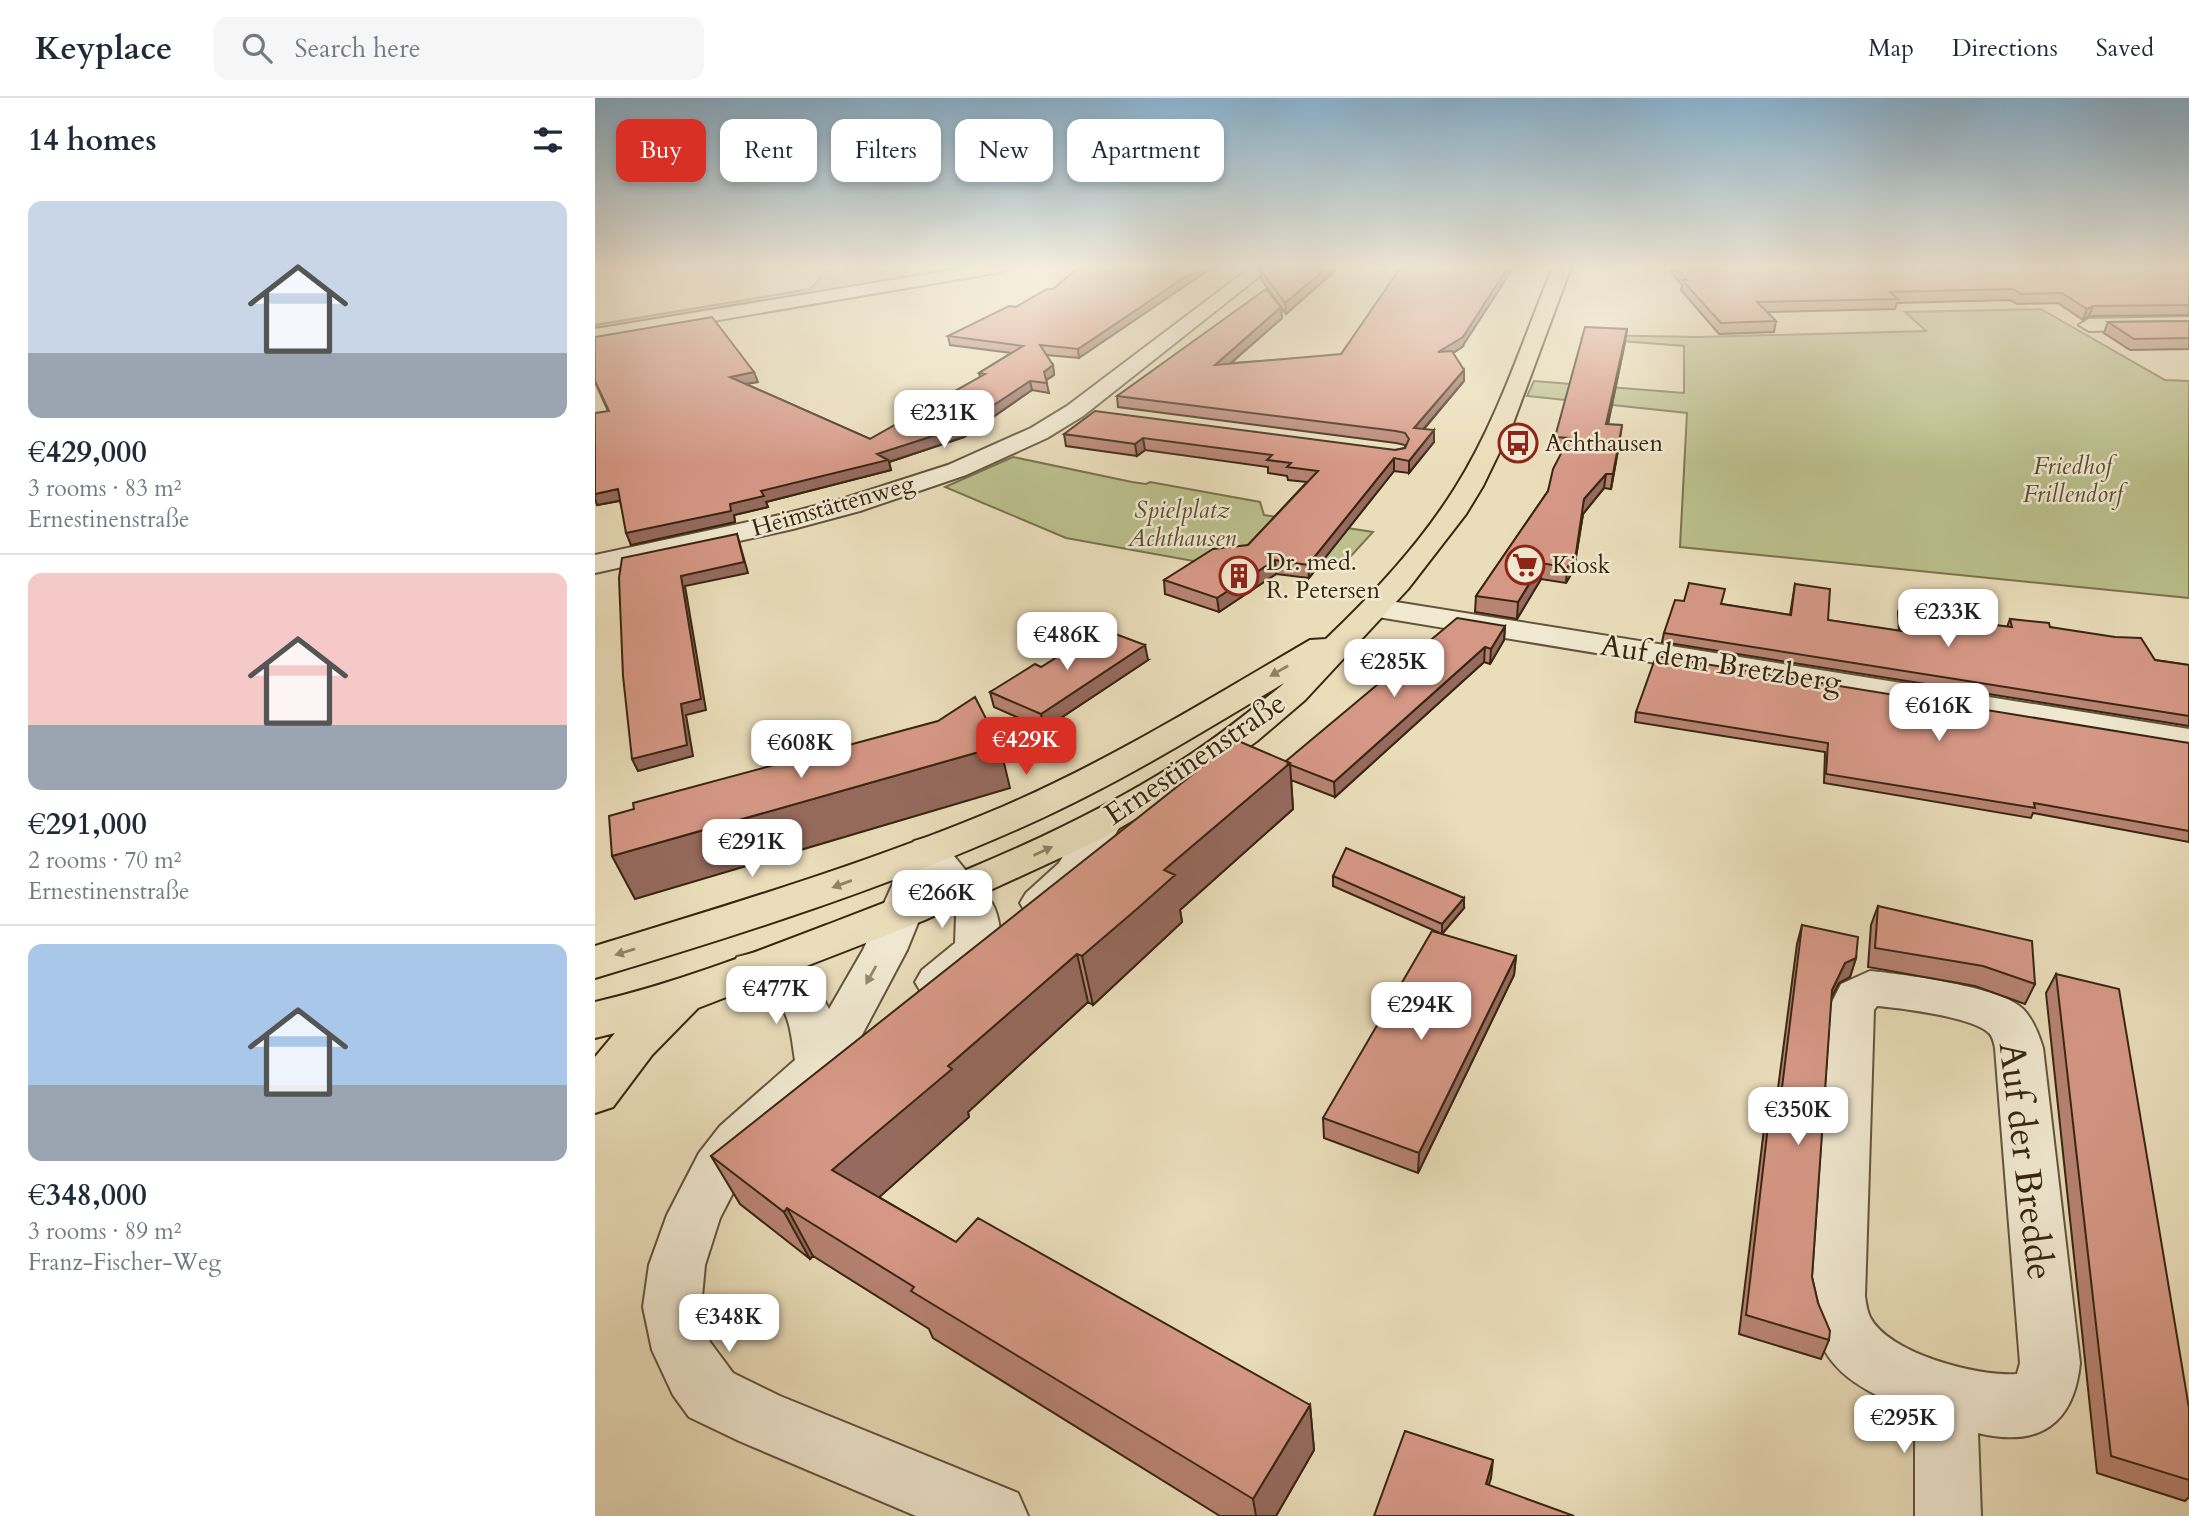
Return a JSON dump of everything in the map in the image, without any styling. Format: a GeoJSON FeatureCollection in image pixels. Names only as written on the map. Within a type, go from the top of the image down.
{"type":"FeatureCollection","features":[{"type":"Feature","properties":{"kind":"main road","name":"Ernestinenstraße"},"geometry":{"type":"LineString","coordinates":[[595,1020],[686,994],[958,889],[1101,824],[1187,772],[1243,733],[1294,693],[1377,608],[1453,512],[1477,471],[1536,333]]}},
{"type":"Feature","properties":{"kind":"main road","name":"Ernestinenstraße"},"geometry":{"type":"LineString","coordinates":[[595,962],[837,886],[1016,815],[1146,751],[1324,645],[1377,608]]}},
{"type":"Feature","properties":{"kind":"main road"},"geometry":{"type":"LineString","coordinates":[[595,1093],[635,1042],[686,994]]}},
{"type":"Feature","properties":{"kind":"street","name":"Heimstättenweg"},"geometry":{"type":"LineString","coordinates":[[595,564],[783,523],[851,505],[957,470],[1039,433],[1076,411],[1177,333]]}},
{"type":"Feature","properties":{"kind":"street"},"geometry":{"type":"LineString","coordinates":[[1076,411],[1102,415]]}},
{"type":"Feature","properties":{"kind":"street","name":"Auf dem Bretzberg"},"geometry":{"type":"LineString","coordinates":[[1377,608],[2189,740]]}},
{"type":"Feature","properties":{"kind":"street"},"geometry":{"type":"LineString","coordinates":[[821,1066],[835,1065],[977,949],[1031,911],[1074,872],[1101,824]]}},
{"type":"Feature","properties":{"kind":"street"},"geometry":{"type":"LineString","coordinates":[[977,949],[977,914],[928,850],[885,950],[821,1066],[738,1141],[718,1169],[694,1215],[677,1265],[672,1307],[682,1350],[694,1374],[711,1395],[761,1419],[995,1516]]}},
{"type":"Feature","properties":{"kind":"street"},"geometry":{"type":"LineString","coordinates":[[753,969],[797,992],[811,1020],[821,1066]]}},
{"type":"Feature","properties":{"kind":"street","name":"Auf der Bredde"},"geometry":{"type":"LineString","coordinates":[[1870,988],[1888,988],[1988,1011],[2005,1020],[2014,1032],[2019,1048],[2050,1363],[2047,1387],[2031,1404],[1996,1406],[1946,1392],[1882,1368],[1856,1347],[1839,1321],[1836,1296],[1851,1010],[1857,996],[1870,988]]}},
{"type":"Feature","properties":{"kind":"street"},"geometry":{"type":"LineString","coordinates":[[1946,1392],[1948,1516]]}},
{"type":"Feature","properties":{"kind":"green space","name":"Friedhof Frillendorf"},"geometry":{"type":"Polygon","coordinates":[[[1843,333],[2083,333],[2165,380],[2189,381],[2189,598],[1680,547],[1687,413],[1527,396],[1534,381],[1684,393],[1684,346],[1582,338],[1585,335],[1698,337],[1843,333]]]}},
{"type":"Feature","properties":{"kind":"green space","name":"Spielplatz Achthausen"},"geometry":{"type":"Polygon","coordinates":[[[1013,457],[1132,482],[1150,482],[1260,502],[1264,515],[1373,532],[1339,569],[1261,557],[1199,562],[1066,538],[945,487],[1013,457]]]}},
{"type":"Feature","properties":{"kind":"building"},"geometry":{"type":"Polygon","coordinates":[[[617,333],[724,333],[754,372],[730,377],[870,439],[985,374],[979,373],[1023,346],[948,336],[954,333],[1102,333],[1078,349],[1040,345],[1053,365],[1044,372],[1047,383],[1030,381],[961,427],[877,454],[888,460],[761,491],[764,496],[730,504],[731,511],[626,533],[618,489],[595,494],[595,413],[609,411],[595,381],[595,337],[617,333]]]}},
{"type":"Feature","properties":{"kind":"building"},"geometry":{"type":"Polygon","coordinates":[[[1204,333],[1251,333],[1215,365],[1341,354],[1355,333],[1465,333],[1438,352],[1452,351],[1464,370],[1414,428],[1434,430],[1409,461],[1394,458],[1308,565],[1275,560],[1217,598],[1164,580],[1213,549],[1248,545],[1318,471],[1287,467],[1291,463],[1267,460],[1272,455],[1143,438],[1135,444],[1064,434],[1095,411],[1395,450],[1405,448],[1409,439],[1405,433],[1396,431],[1117,396],[1204,333]]]}},
{"type":"Feature","properties":{"kind":"building"},"geometry":{"type":"Polygon","coordinates":[[[1583,333],[1626,333],[1606,424],[1622,425],[1613,474],[1606,474],[1584,499],[1576,553],[1567,568],[1542,563],[1518,602],[1476,596],[1548,491],[1553,469],[1569,438],[1555,437],[1583,333]]]}},
{"type":"Feature","properties":{"kind":"building"},"geometry":{"type":"Polygon","coordinates":[[[2125,333],[2189,333],[2189,338],[2134,339],[2125,333]]]}},
{"type":"Feature","properties":{"kind":"building"},"geometry":{"type":"Polygon","coordinates":[[[737,534],[744,562],[681,576],[701,699],[681,704],[687,745],[632,759],[623,676],[619,578],[622,558],[737,534]]]}},
{"type":"Feature","properties":{"kind":"building"},"geometry":{"type":"Polygon","coordinates":[[[1689,583],[1725,589],[1721,604],[1791,615],[1795,584],[1830,589],[1828,620],[1902,631],[1901,603],[1937,608],[1938,618],[2012,627],[2010,619],[2049,623],[2050,627],[2115,637],[2141,638],[2155,660],[2189,665],[2189,716],[1664,633],[1675,600],[1684,601],[1689,583]]]}},
{"type":"Feature","properties":{"kind":"building"},"geometry":{"type":"Polygon","coordinates":[[[1457,618],[1505,626],[1491,649],[1485,647],[1334,782],[1288,764],[1290,763],[1286,761],[1457,618]]]}},
{"type":"Feature","properties":{"kind":"building"},"geometry":{"type":"Polygon","coordinates":[[[1102,629],[1145,645],[1041,714],[990,692],[1035,664],[1041,667],[1102,629]]]}},
{"type":"Feature","properties":{"kind":"building"},"geometry":{"type":"Polygon","coordinates":[[[1656,656],[2189,743],[2189,831],[2034,803],[2035,808],[1826,774],[1828,743],[1636,712],[1656,656]]]}},
{"type":"Feature","properties":{"kind":"building"},"geometry":{"type":"Polygon","coordinates":[[[975,697],[1000,746],[612,856],[609,816],[634,809],[633,803],[938,721],[975,697]]]}},
{"type":"Feature","properties":{"kind":"building"},"geometry":{"type":"Polygon","coordinates":[[[1236,740],[1290,763],[1164,870],[1175,875],[1138,908],[1082,956],[1077,954],[948,1066],[952,1069],[832,1170],[956,1242],[978,1218],[1310,1405],[1253,1499],[911,1291],[914,1287],[787,1208],[784,1212],[711,1156],[1236,740]]]}},
{"type":"Feature","properties":{"kind":"building"},"geometry":{"type":"Polygon","coordinates":[[[1346,848],[1464,898],[1442,924],[1333,876],[1346,848]]]}},
{"type":"Feature","properties":{"kind":"building"},"geometry":{"type":"Polygon","coordinates":[[[1878,906],[2032,941],[2035,984],[1983,966],[1875,948],[1878,906]]]}},
{"type":"Feature","properties":{"kind":"building"},"geometry":{"type":"Polygon","coordinates":[[[1802,925],[1858,937],[1856,958],[1845,963],[1832,990],[1812,1277],[1818,1303],[1830,1331],[1829,1340],[1746,1315],[1770,1109],[1779,1112],[1802,925]]]}},
{"type":"Feature","properties":{"kind":"building"},"geometry":{"type":"Polygon","coordinates":[[[1432,931],[1516,956],[1419,1153],[1323,1118],[1432,931]]]}},
{"type":"Feature","properties":{"kind":"building"},"geometry":{"type":"Polygon","coordinates":[[[2056,974],[2119,989],[2189,1408],[2189,1480],[2111,1456],[2056,974]]]}},
{"type":"Feature","properties":{"kind":"building"},"geometry":{"type":"Polygon","coordinates":[[[1405,1431],[1493,1460],[1486,1484],[1574,1516],[1374,1516],[1405,1431]]]}},
{"type":"Feature","properties":{"kind":"place","name":"Achthausen"},"geometry":{"type":"Point","coordinates":[1518,443]}},
{"type":"Feature","properties":{"kind":"place","name":"Kiosk"},"geometry":{"type":"Point","coordinates":[1525,565]}},
{"type":"Feature","properties":{"kind":"place","name":"Dr. med. R. Petersen"},"geometry":{"type":"Point","coordinates":[1239,576]}}]}
